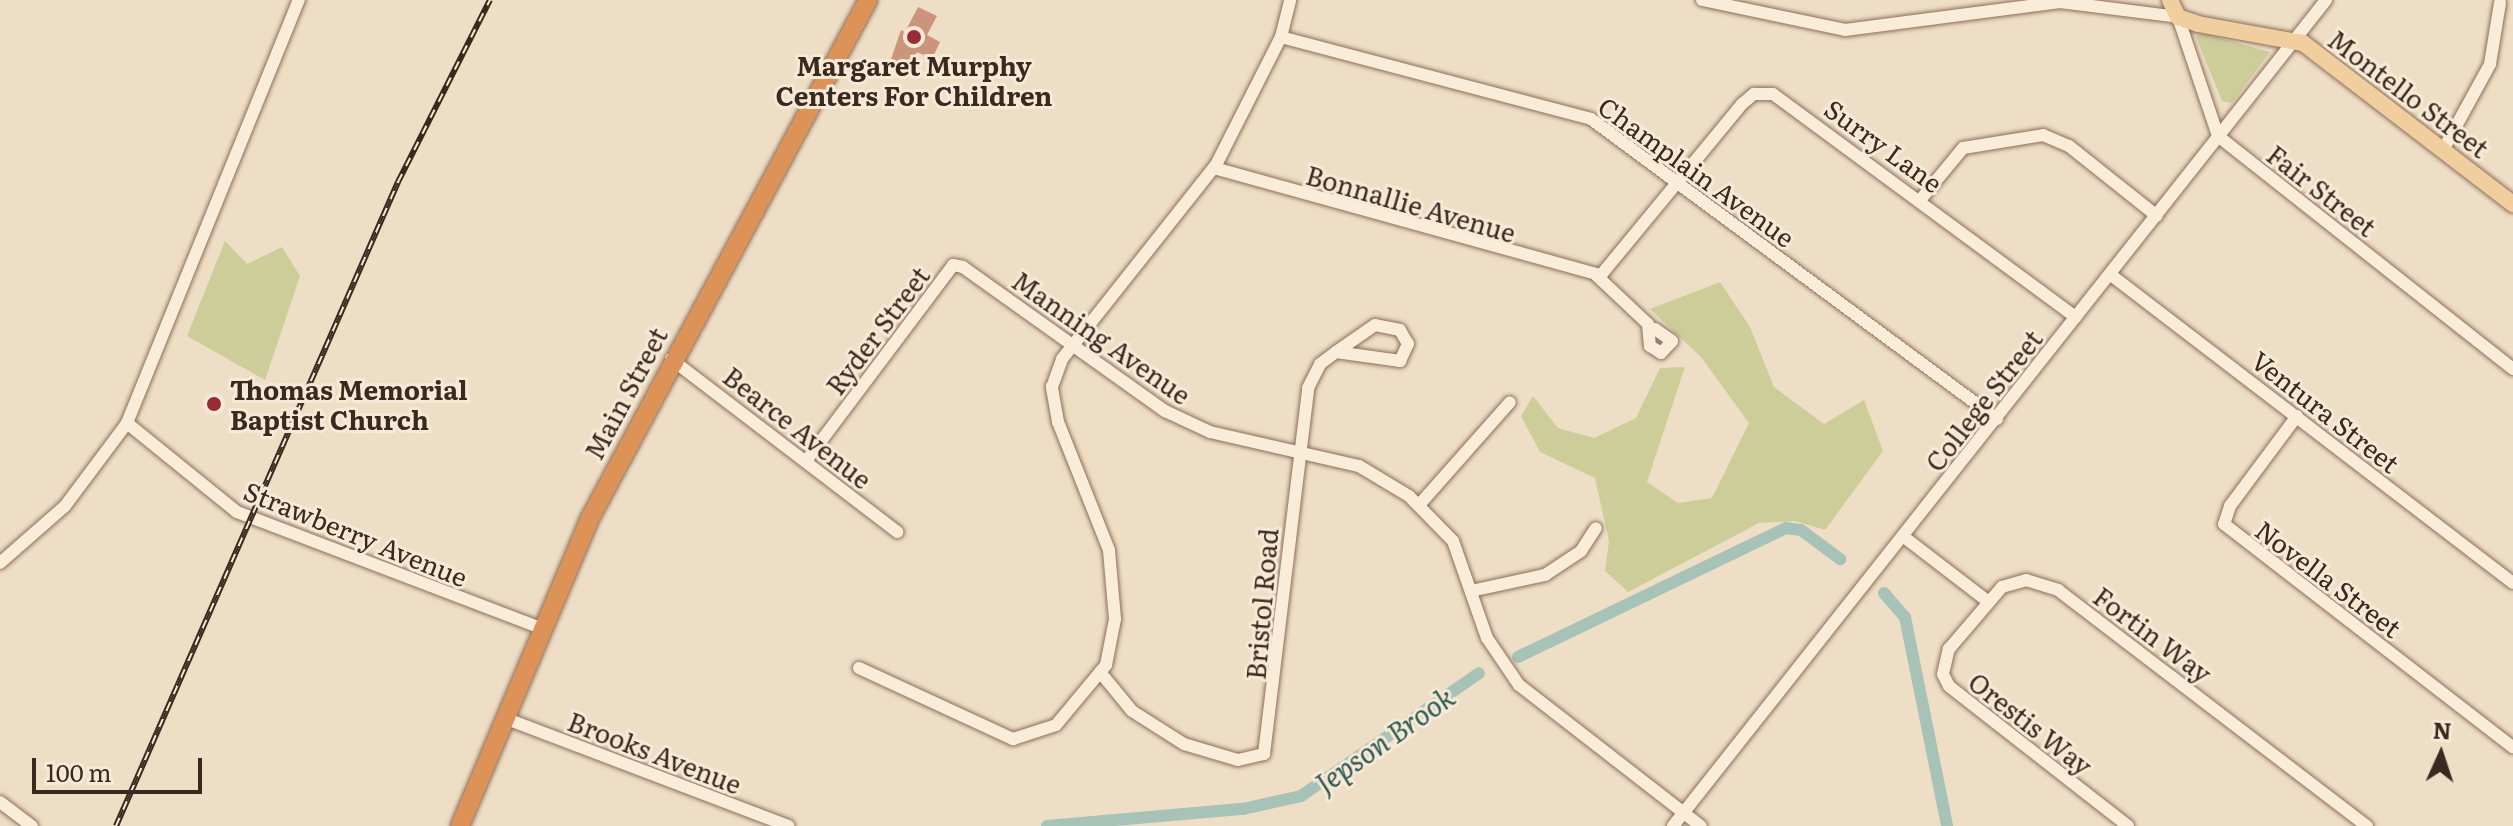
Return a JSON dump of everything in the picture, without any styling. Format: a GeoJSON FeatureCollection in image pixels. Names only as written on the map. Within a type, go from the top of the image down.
{"type":"FeatureCollection","features":[{"type":"Feature","properties":{"kind":"highway","name":"Main Street"},"geometry":{"type":"LineString","coordinates":[[460,826],[589,520],[671,359],[868,0]]}},
{"type":"Feature","properties":{"kind":"main road"},"geometry":{"type":"LineString","coordinates":[[2170,0],[2178,17]]}},
{"type":"Feature","properties":{"kind":"main road","name":"Montello Street"},"geometry":{"type":"LineString","coordinates":[[2178,17],[2288,44],[2303,43],[2513,204]]}},
{"type":"Feature","properties":{"kind":"street"},"geometry":{"type":"LineString","coordinates":[[0,563],[65,506],[127,423],[299,0]]}},
{"type":"Feature","properties":{"kind":"street"},"geometry":{"type":"LineString","coordinates":[[859,668],[1013,739],[1056,725],[1100,672],[1112,645],[1113,571],[1052,396],[1058,369],[1072,346],[1214,168],[1281,37],[1290,0]]}},
{"type":"Feature","properties":{"kind":"street","name":"Montello Street"},"geometry":{"type":"LineString","coordinates":[[1702,0],[1845,30],[2016,4],[2101,4],[2178,17]]}},
{"type":"Feature","properties":{"kind":"street","name":"College Street"},"geometry":{"type":"LineString","coordinates":[[1673,826],[2111,275],[2288,44],[2326,0]]}},
{"type":"Feature","properties":{"kind":"street"},"geometry":{"type":"LineString","coordinates":[[2443,150],[2490,64],[2500,3]]}},
{"type":"Feature","properties":{"kind":"street"},"geometry":{"type":"LineString","coordinates":[[2178,17],[2218,136]]}},
{"type":"Feature","properties":{"kind":"street","name":"Champlain Avenue"},"geometry":{"type":"LineString","coordinates":[[1281,37],[1578,113],[1679,182],[1997,419]]}},
{"type":"Feature","properties":{"kind":"street","name":"Surry Lane"},"geometry":{"type":"LineString","coordinates":[[1679,182],[1742,104],[1761,92],[1784,99],[2076,317]]}},
{"type":"Feature","properties":{"kind":"street"},"geometry":{"type":"LineString","coordinates":[[1921,199],[1963,148],[2043,135],[2069,146],[2157,216]]}},
{"type":"Feature","properties":{"kind":"street","name":"Fair Street"},"geometry":{"type":"LineString","coordinates":[[2218,136],[2513,369]]}},
{"type":"Feature","properties":{"kind":"street","name":"Bonnallie Avenue"},"geometry":{"type":"LineString","coordinates":[[1214,168],[1597,276]]}},
{"type":"Feature","properties":{"kind":"street"},"geometry":{"type":"LineString","coordinates":[[1655,329],[1672,341],[1661,353],[1650,346],[1648,324],[1597,276],[1614,264],[1679,182]]}},
{"type":"Feature","properties":{"kind":"street","name":"Manning Avenue"},"geometry":{"type":"LineString","coordinates":[[955,264],[1187,422],[1373,472],[1419,505],[1453,541],[1487,638],[1519,685],[1701,826]]}},
{"type":"Feature","properties":{"kind":"street","name":"Ryder Street"},"geometry":{"type":"LineString","coordinates":[[806,461],[955,264]]}},
{"type":"Feature","properties":{"kind":"street","name":"Ventura Street"},"geometry":{"type":"LineString","coordinates":[[2111,275],[2513,583]]}},
{"type":"Feature","properties":{"kind":"street","name":"Bristol Road"},"geometry":{"type":"LineString","coordinates":[[1100,672],[1132,711],[1184,744],[1238,760],[1259,758],[1268,746],[1297,450],[1311,379],[1336,352],[1375,325],[1400,330],[1408,344],[1400,361],[1336,352]]}},
{"type":"Feature","properties":{"kind":"street","name":"Bearce Avenue"},"geometry":{"type":"LineString","coordinates":[[671,359],[897,532]]}},
{"type":"Feature","properties":{"kind":"street"},"geometry":{"type":"LineString","coordinates":[[1419,505],[1510,402]]}},
{"type":"Feature","properties":{"kind":"street","name":"Novella Street"},"geometry":{"type":"LineString","coordinates":[[2297,416],[2230,506],[2224,524],[2513,747]]}},
{"type":"Feature","properties":{"kind":"street","name":"Strawberry Avenue"},"geometry":{"type":"LineString","coordinates":[[127,423],[237,512],[544,629]]}},
{"type":"Feature","properties":{"kind":"street"},"geometry":{"type":"LineString","coordinates":[[1471,591],[1545,575],[1581,551],[1596,528]]}},
{"type":"Feature","properties":{"kind":"street"},"geometry":{"type":"LineString","coordinates":[[1904,537],[1986,600]]}},
{"type":"Feature","properties":{"kind":"street","name":"Fortin Way"},"geometry":{"type":"LineString","coordinates":[[1986,600],[2002,587],[2026,580],[2058,590],[2367,826]]}},
{"type":"Feature","properties":{"kind":"street","name":"Orestis Way"},"geometry":{"type":"LineString","coordinates":[[1986,600],[1949,649],[1943,674],[1949,686],[2128,826]]}},
{"type":"Feature","properties":{"kind":"street","name":"Brooks Avenue"},"geometry":{"type":"LineString","coordinates":[[507,719],[788,826]]}},
{"type":"Feature","properties":{"kind":"street"},"geometry":{"type":"LineString","coordinates":[[0,802],[32,826]]}},
{"type":"Feature","properties":{"kind":"green space"},"geometry":{"type":"Polygon","coordinates":[[[2202,33],[2270,52],[2232,103],[2222,101],[2196,37],[2202,33]]]}},
{"type":"Feature","properties":{"kind":"green space"},"geometry":{"type":"Polygon","coordinates":[[[225,241],[247,264],[282,247],[300,276],[265,380],[187,336],[225,241]]]}},
{"type":"Feature","properties":{"kind":"green space"},"geometry":{"type":"Polygon","coordinates":[[[1720,282],[1750,327],[1774,387],[1824,424],[1864,400],[1883,451],[1825,530],[1795,521],[1759,523],[1628,592],[1605,571],[1609,541],[1595,478],[1540,452],[1521,416],[1533,396],[1558,428],[1594,438],[1636,418],[1660,368],[1685,367],[1647,482],[1678,503],[1712,498],[1749,423],[1701,357],[1650,309],[1720,282]]]}},
{"type":"Feature","properties":{"kind":"building","name":"Margaret Murphy Centers For Children"},"geometry":{"type":"Polygon","coordinates":[[[918,7],[937,16],[927,35],[940,42],[932,59],[917,52],[909,68],[891,59],[901,30],[905,32],[918,7]]]}},
{"type":"Feature","properties":{"kind":"waterway","name":"Jepson Brook"},"geometry":{"type":"LineString","coordinates":[[1518,657],[1786,528],[1801,530],[1840,559]]}},
{"type":"Feature","properties":{"kind":"waterway","name":"Jepson Brook"},"geometry":{"type":"LineString","coordinates":[[1884,593],[1905,617],[1947,826]]}},
{"type":"Feature","properties":{"kind":"waterway","name":"Jepson Brook"},"geometry":{"type":"LineString","coordinates":[[1047,826],[1243,809],[1301,796],[1479,673]]}},
{"type":"Feature","properties":{"kind":"railway"},"geometry":{"type":"LineString","coordinates":[[116,826],[398,182],[490,0]]}},
{"type":"Feature","properties":{"kind":"place","name":"Margaret Murphy Centers For Children"},"geometry":{"type":"Point","coordinates":[914,37]}},
{"type":"Feature","properties":{"kind":"place","name":"Thomas Memorial Baptist Church"},"geometry":{"type":"Point","coordinates":[214,404]}}]}
